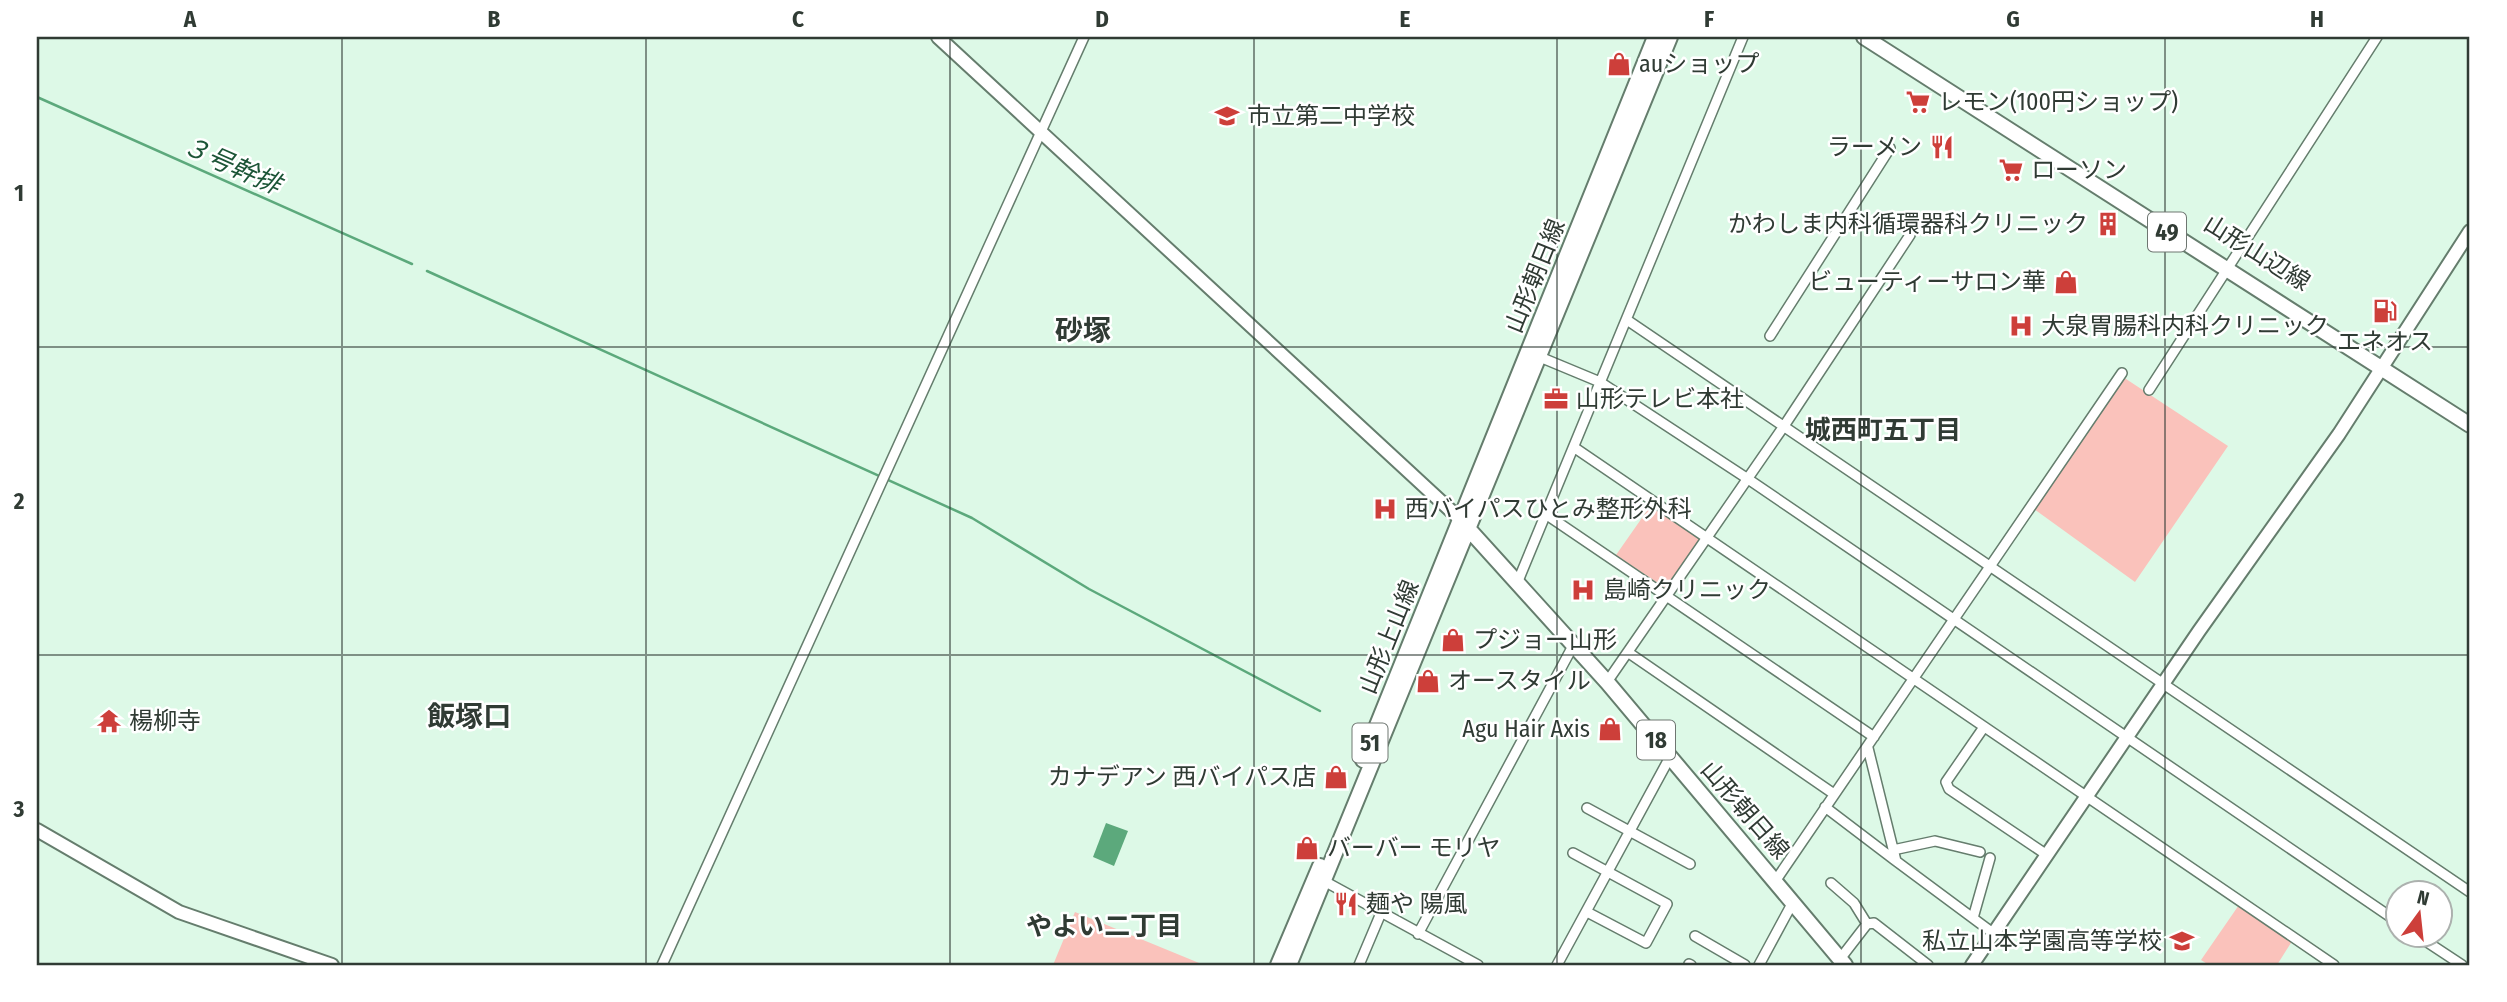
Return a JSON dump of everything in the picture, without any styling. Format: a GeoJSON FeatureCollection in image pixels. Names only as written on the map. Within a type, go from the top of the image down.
{"type":"FeatureCollection","features":[{"type":"Feature","properties":{"kind":"main road","name":"山形朝日線"},"geometry":{"type":"LineString","coordinates":[[1656,37],[1465,525],[1607,682],[1776,880],[1842,962]]}},
{"type":"Feature","properties":{"kind":"main road","name":"山形朝日線"},"geometry":{"type":"LineString","coordinates":[[1534,354],[1670,37]]}},
{"type":"Feature","properties":{"kind":"main road","name":"山形山辺線"},"geometry":{"type":"LineString","coordinates":[[1864,37],[2470,417]]}},
{"type":"Feature","properties":{"kind":"main road","name":"山形山辺線"},"geometry":{"type":"LineString","coordinates":[[1879,37],[2229,267]]}},
{"type":"Feature","properties":{"kind":"main road","name":"山形山辺線"},"geometry":{"type":"LineString","coordinates":[[2385,364],[2470,425]]}},
{"type":"Feature","properties":{"kind":"main road","name":"山形上山線"},"geometry":{"type":"LineString","coordinates":[[1289,965],[1465,525]]}},
{"type":"Feature","properties":{"kind":"main road","name":"山形上山線"},"geometry":{"type":"LineString","coordinates":[[1278,965],[1465,525]]}},
{"type":"Feature","properties":{"kind":"street"},"geometry":{"type":"LineString","coordinates":[[938,37],[1465,525]]}},
{"type":"Feature","properties":{"kind":"street"},"geometry":{"type":"LineString","coordinates":[[662,965],[1084,37]]}},
{"type":"Feature","properties":{"kind":"street"},"geometry":{"type":"LineString","coordinates":[[1518,581],[1743,37]]}},
{"type":"Feature","properties":{"kind":"street"},"geometry":{"type":"LineString","coordinates":[[2149,390],[2377,37]]}},
{"type":"Feature","properties":{"kind":"street"},"geometry":{"type":"LineString","coordinates":[[1770,336],[1891,148]]}},
{"type":"Feature","properties":{"kind":"street"},"geometry":{"type":"LineString","coordinates":[[1972,965],[2163,683],[2339,434],[2470,231]]}},
{"type":"Feature","properties":{"kind":"street"},"geometry":{"type":"LineString","coordinates":[[1607,682],[1784,426],[1910,235]]}},
{"type":"Feature","properties":{"kind":"street"},"geometry":{"type":"LineString","coordinates":[[1627,320],[2470,892]]}},
{"type":"Feature","properties":{"kind":"street"},"geometry":{"type":"LineString","coordinates":[[1534,354],[1600,382],[1748,479],[2384,912]]}},
{"type":"Feature","properties":{"kind":"street"},"geometry":{"type":"LineString","coordinates":[[1776,880],[2122,373]]}},
{"type":"Feature","properties":{"kind":"street"},"geometry":{"type":"LineString","coordinates":[[1574,448],[2334,965]]}},
{"type":"Feature","properties":{"kind":"street"},"geometry":{"type":"LineString","coordinates":[[1547,514],[1874,737]]}},
{"type":"Feature","properties":{"kind":"street"},"geometry":{"type":"LineString","coordinates":[[1418,934],[1574,645]]}},
{"type":"Feature","properties":{"kind":"street"},"geometry":{"type":"LineString","coordinates":[[1629,653],[1834,793]]}},
{"type":"Feature","properties":{"kind":"street"},"geometry":{"type":"LineString","coordinates":[[1984,727],[1946,782],[1949,789],[2047,855]]}},
{"type":"Feature","properties":{"kind":"street"},"geometry":{"type":"LineString","coordinates":[[1868,748],[1896,861]]}},
{"type":"Feature","properties":{"kind":"street"},"geometry":{"type":"LineString","coordinates":[[1558,965],[1670,757]]}},
{"type":"Feature","properties":{"kind":"street"},"geometry":{"type":"LineString","coordinates":[[1825,807],[1993,933]]}},
{"type":"Feature","properties":{"kind":"street"},"geometry":{"type":"LineString","coordinates":[[1587,808],[1690,864]]}},
{"type":"Feature","properties":{"kind":"street"},"geometry":{"type":"LineString","coordinates":[[37,831],[179,912],[332,965]]}},
{"type":"Feature","properties":{"kind":"street"},"geometry":{"type":"LineString","coordinates":[[1893,850],[1935,841],[1980,852]]}},
{"type":"Feature","properties":{"kind":"street"},"geometry":{"type":"LineString","coordinates":[[1573,853],[1667,904],[1646,943],[1587,912]]}},
{"type":"Feature","properties":{"kind":"street"},"geometry":{"type":"LineString","coordinates":[[1973,918],[1990,858]]}},
{"type":"Feature","properties":{"kind":"street"},"geometry":{"type":"LineString","coordinates":[[1324,881],[1478,965]]}},
{"type":"Feature","properties":{"kind":"street"},"geometry":{"type":"LineString","coordinates":[[1831,883],[1854,903],[1867,924]]}},
{"type":"Feature","properties":{"kind":"street"},"geometry":{"type":"LineString","coordinates":[[1759,965],[1793,902]]}},
{"type":"Feature","properties":{"kind":"street"},"geometry":{"type":"LineString","coordinates":[[1359,965],[1381,913]]}},
{"type":"Feature","properties":{"kind":"street"},"geometry":{"type":"LineString","coordinates":[[1842,962],[1867,924],[1874,923],[1928,965]]}},
{"type":"Feature","properties":{"kind":"street"},"geometry":{"type":"LineString","coordinates":[[1695,936],[1745,965]]}},
{"type":"Feature","properties":{"kind":"street"},"geometry":{"type":"LineString","coordinates":[[2439,950],[2462,965]]}},
{"type":"Feature","properties":{"kind":"shaded area"},"geometry":{"type":"Polygon","coordinates":[[[2123,377],[2228,446],[2135,582],[2034,509],[2123,377]]]}},
{"type":"Feature","properties":{"kind":"shaded area"},"geometry":{"type":"Polygon","coordinates":[[[1651,505],[1702,540],[1668,590],[1616,555],[1651,505]]]}},
{"type":"Feature","properties":{"kind":"shaded area"},"geometry":{"type":"Polygon","coordinates":[[[1106,823],[1128,831],[1114,866],[1093,857],[1106,823]]]}},
{"type":"Feature","properties":{"kind":"shaded area"},"geometry":{"type":"Polygon","coordinates":[[[2241,902],[2294,938],[2277,965],[2209,965],[2201,960],[2241,902]]]}},
{"type":"Feature","properties":{"kind":"shaded area"},"geometry":{"type":"Polygon","coordinates":[[[1075,912],[1204,965],[1053,965],[1075,912]]]}},
{"type":"Feature","properties":{"kind":"waterway","name":"３号幹排"},"geometry":{"type":"LineString","coordinates":[[37,97],[412,264]]}},
{"type":"Feature","properties":{"kind":"waterway"},"geometry":{"type":"LineString","coordinates":[[427,271],[972,518],[1089,589],[1320,711]]}},
{"type":"Feature","properties":{"kind":"place","name":"auショップ"},"geometry":{"type":"Point","coordinates":[1619,64]}},
{"type":"Feature","properties":{"kind":"place","name":"レモン(100円ショップ)"},"geometry":{"type":"Point","coordinates":[1918,102]}},
{"type":"Feature","properties":{"kind":"place","name":"市立第二中学校"},"geometry":{"type":"Point","coordinates":[1227,116]}},
{"type":"Feature","properties":{"kind":"place","name":"ラーメン"},"geometry":{"type":"Point","coordinates":[1942,147]}},
{"type":"Feature","properties":{"kind":"place","name":"ローソン"},"geometry":{"type":"Point","coordinates":[2011,170]}},
{"type":"Feature","properties":{"kind":"place","name":"かわしま内科循環器科クリニック"},"geometry":{"type":"Point","coordinates":[2108,224]}},
{"type":"Feature","properties":{"kind":"place","name":"ビューティーサロン華"},"geometry":{"type":"Point","coordinates":[2066,282]}},
{"type":"Feature","properties":{"kind":"place","name":"エネオス"},"geometry":{"type":"Point","coordinates":[2385,311]}},
{"type":"Feature","properties":{"kind":"place","name":"大泉胃腸科内科クリニック"},"geometry":{"type":"Point","coordinates":[2021,326]}},
{"type":"Feature","properties":{"kind":"place","name":"山形テレビ本社"},"geometry":{"type":"Point","coordinates":[1556,399]}},
{"type":"Feature","properties":{"kind":"place","name":"西バイパスひとみ整形外科"},"geometry":{"type":"Point","coordinates":[1385,509]}},
{"type":"Feature","properties":{"kind":"place","name":"島崎クリニック"},"geometry":{"type":"Point","coordinates":[1583,590]}},
{"type":"Feature","properties":{"kind":"place","name":"プジョー山形"},"geometry":{"type":"Point","coordinates":[1453,640]}},
{"type":"Feature","properties":{"kind":"place","name":"オースタイル"},"geometry":{"type":"Point","coordinates":[1428,681]}},
{"type":"Feature","properties":{"kind":"place","name":"楊柳寺"},"geometry":{"type":"Point","coordinates":[109,721]}},
{"type":"Feature","properties":{"kind":"place","name":"Agu Hair Axis"},"geometry":{"type":"Point","coordinates":[1610,729]}},
{"type":"Feature","properties":{"kind":"place","name":"カナデアン 西バイパス店"},"geometry":{"type":"Point","coordinates":[1336,777]}},
{"type":"Feature","properties":{"kind":"place","name":"バーバー モリヤ"},"geometry":{"type":"Point","coordinates":[1307,848]}},
{"type":"Feature","properties":{"kind":"place","name":"麺や 陽風"},"geometry":{"type":"Point","coordinates":[1346,904]}},
{"type":"Feature","properties":{"kind":"place","name":"私立山本学園高等学校"},"geometry":{"type":"Point","coordinates":[2182,941]}},
{"type":"Feature","properties":{"kind":"district","name":"砂塚"},"geometry":{"type":"Point","coordinates":[1083,330]}},
{"type":"Feature","properties":{"kind":"district","name":"城西町五丁目"},"geometry":{"type":"Point","coordinates":[1883,430]}},
{"type":"Feature","properties":{"kind":"district","name":"飯塚口"},"geometry":{"type":"Point","coordinates":[469,716]}},
{"type":"Feature","properties":{"kind":"district","name":"やよい二丁目"},"geometry":{"type":"Point","coordinates":[1104,926]}}]}
